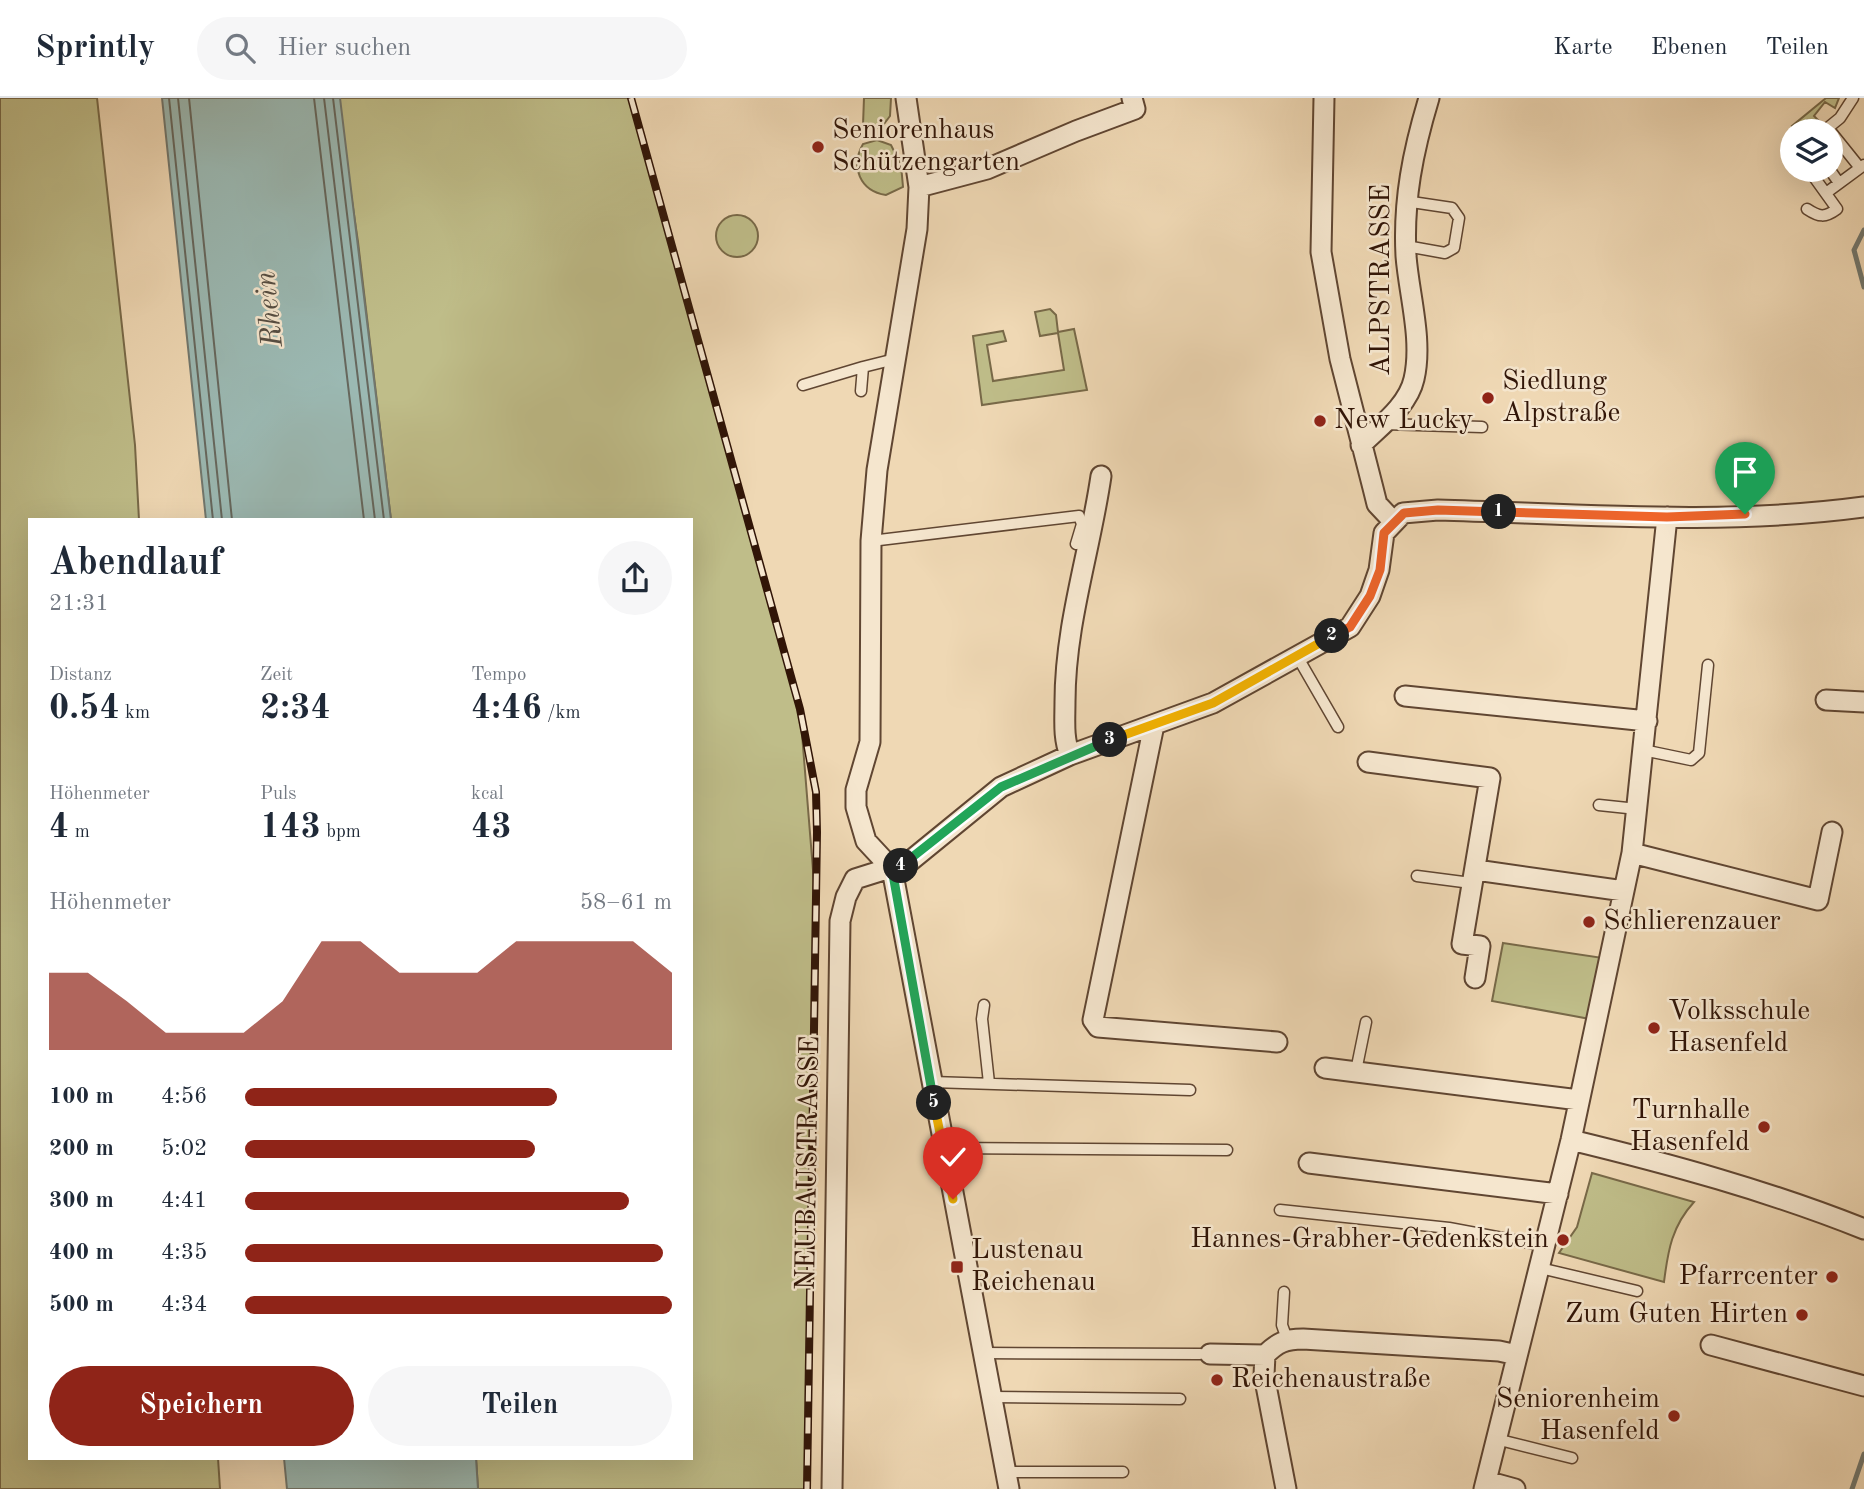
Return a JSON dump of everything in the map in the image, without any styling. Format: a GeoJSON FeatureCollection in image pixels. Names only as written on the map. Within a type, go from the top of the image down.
{"type":"FeatureCollection","features":[{"type":"Feature","properties":{"kind":"street"},"geometry":{"type":"LineString","coordinates":[[906,98],[919,187],[915,242],[877,470],[871,541],[870,742],[856,790],[856,807],[866,841],[892,869],[1007,1480]]}},
{"type":"Feature","properties":{"kind":"street","name":"ALPSTRASSE"},"geometry":{"type":"LineString","coordinates":[[1324,98],[1321,252],[1340,359],[1377,504],[1393,521]]}},
{"type":"Feature","properties":{"kind":"street","name":"ALPSTRASSE"},"geometry":{"type":"LineString","coordinates":[[1362,445],[1405,402],[1414,379],[1413,305],[1406,246],[1405,201],[1410,170],[1430,98]]}},
{"type":"Feature","properties":{"kind":"street"},"geometry":{"type":"LineString","coordinates":[[919,187],[988,169],[1134,104]]}},
{"type":"Feature","properties":{"kind":"street"},"geometry":{"type":"LineString","coordinates":[[1070,755],[1064,742],[1065,679],[1074,603],[1101,476]]}},
{"type":"Feature","properties":{"kind":"street"},"geometry":{"type":"LineString","coordinates":[[892,869],[909,862],[1001,787],[1070,755],[1213,703],[1350,627],[1370,596],[1380,570],[1384,533],[1393,521],[1404,513],[1438,510],[1667,517],[1827,512],[1864,507]]}},
{"type":"Feature","properties":{"kind":"street"},"geometry":{"type":"LineString","coordinates":[[1515,1489],[1485,1485],[1548,1239],[1632,853],[1667,517]]}},
{"type":"Feature","properties":{"kind":"street"},"geometry":{"type":"LineString","coordinates":[[1405,696],[1647,721]]}},
{"type":"Feature","properties":{"kind":"street"},"geometry":{"type":"LineString","coordinates":[[1826,700],[1864,702]]}},
{"type":"Feature","properties":{"kind":"street"},"geometry":{"type":"LineString","coordinates":[[1154,725],[1093,1020],[1098,1027],[1278,1042]]}},
{"type":"Feature","properties":{"kind":"street"},"geometry":{"type":"LineString","coordinates":[[1368,762],[1490,778],[1462,944],[1480,946],[1475,978]]}},
{"type":"Feature","properties":{"kind":"street"},"geometry":{"type":"LineString","coordinates":[[1632,853],[1818,900],[1832,832]]}},
{"type":"Feature","properties":{"kind":"street","name":"NEUBAUSTRASSE"},"geometry":{"type":"LineString","coordinates":[[832,1489],[841,921],[846,897],[855,879],[892,869]]}},
{"type":"Feature","properties":{"kind":"street"},"geometry":{"type":"LineString","coordinates":[[1474,877],[1623,891]]}},
{"type":"Feature","properties":{"kind":"street"},"geometry":{"type":"LineString","coordinates":[[1325,1068],[1579,1100]]}},
{"type":"Feature","properties":{"kind":"street"},"geometry":{"type":"LineString","coordinates":[[1569,1147],[1658,1161],[1802,1205],[1864,1229]]}},
{"type":"Feature","properties":{"kind":"street"},"geometry":{"type":"LineString","coordinates":[[1548,1239],[1565,1217],[1574,1179],[1569,1147]]}},
{"type":"Feature","properties":{"kind":"street"},"geometry":{"type":"LineString","coordinates":[[1309,1163],[1558,1194]]}},
{"type":"Feature","properties":{"kind":"street"},"geometry":{"type":"LineString","coordinates":[[1205,1354],[1265,1355],[1287,1339],[1499,1351],[1517,1355]]}},
{"type":"Feature","properties":{"kind":"street"},"geometry":{"type":"LineString","coordinates":[[1711,1345],[1864,1385]]}},
{"type":"Feature","properties":{"kind":"street"},"geometry":{"type":"LineString","coordinates":[[1265,1355],[1264,1375],[1286,1489]]}},
{"type":"Feature","properties":{"kind":"lane"},"geometry":{"type":"LineString","coordinates":[[1839,119],[1853,98]]}},
{"type":"Feature","properties":{"kind":"lane"},"geometry":{"type":"LineString","coordinates":[[1826,193],[1862,167],[1843,147]]}},
{"type":"Feature","properties":{"kind":"lane"},"geometry":{"type":"LineString","coordinates":[[1807,209],[1817,216],[1829,216],[1837,209],[1818,182]]}},
{"type":"Feature","properties":{"kind":"lane"},"geometry":{"type":"LineString","coordinates":[[1405,201],[1452,208],[1459,218],[1454,248],[1445,253],[1406,246]]}},
{"type":"Feature","properties":{"kind":"lane"},"geometry":{"type":"LineString","coordinates":[[803,385],[895,359]]}},
{"type":"Feature","properties":{"kind":"lane"},"geometry":{"type":"LineString","coordinates":[[861,391],[863,367]]}},
{"type":"Feature","properties":{"kind":"lane"},"geometry":{"type":"LineString","coordinates":[[1383,424],[1482,427]]}},
{"type":"Feature","properties":{"kind":"lane"},"geometry":{"type":"LineString","coordinates":[[871,541],[1079,516],[1082,524],[1076,544]]}},
{"type":"Feature","properties":{"kind":"lane"},"geometry":{"type":"LineString","coordinates":[[1297,656],[1338,727]]}},
{"type":"Feature","properties":{"kind":"lane"},"geometry":{"type":"LineString","coordinates":[[1643,750],[1691,760],[1699,753],[1709,665]]}},
{"type":"Feature","properties":{"kind":"lane"},"geometry":{"type":"LineString","coordinates":[[1599,805],[1637,808]]}},
{"type":"Feature","properties":{"kind":"lane"},"geometry":{"type":"LineString","coordinates":[[1417,876],[1474,877]]}},
{"type":"Feature","properties":{"kind":"lane"},"geometry":{"type":"LineString","coordinates":[[984,1005],[982,1019],[989,1083]]}},
{"type":"Feature","properties":{"kind":"lane"},"geometry":{"type":"LineString","coordinates":[[1356,1072],[1366,1022]]}},
{"type":"Feature","properties":{"kind":"lane"},"geometry":{"type":"LineString","coordinates":[[930,1082],[1190,1090]]}},
{"type":"Feature","properties":{"kind":"lane"},"geometry":{"type":"LineString","coordinates":[[943,1148],[1227,1150]]}},
{"type":"Feature","properties":{"kind":"lane"},"geometry":{"type":"LineString","coordinates":[[1280,1210],[1548,1239]]}},
{"type":"Feature","properties":{"kind":"lane"},"geometry":{"type":"LineString","coordinates":[[1540,1268],[1637,1291]]}},
{"type":"Feature","properties":{"kind":"lane"},"geometry":{"type":"LineString","coordinates":[[1284,1292],[1282,1325],[1287,1339]]}},
{"type":"Feature","properties":{"kind":"lane"},"geometry":{"type":"LineString","coordinates":[[982,1353],[1205,1354]]}},
{"type":"Feature","properties":{"kind":"lane"},"geometry":{"type":"LineString","coordinates":[[991,1397],[1180,1399]]}},
{"type":"Feature","properties":{"kind":"lane"},"geometry":{"type":"LineString","coordinates":[[1496,1439],[1572,1458]]}},
{"type":"Feature","properties":{"kind":"lane"},"geometry":{"type":"LineString","coordinates":[[1007,1480],[1123,1472]]}},
{"type":"Feature","properties":{"kind":"shaded area"},"geometry":{"type":"Polygon","coordinates":[[[0,98],[97,98],[135,445],[139,518],[28,518],[28,1460],[218,1460],[220,1489],[0,1489],[0,98]]]}},
{"type":"Feature","properties":{"kind":"shaded area"},"geometry":{"type":"Polygon","coordinates":[[[337,98],[629,98],[800,709],[817,920],[807,1489],[478,1489],[476,1460],[693,1460],[693,518],[391,518],[358,242],[337,98]]]}},
{"type":"Feature","properties":{"kind":"shaded area"},"geometry":{"type":"Polygon","coordinates":[[[864,98],[891,98],[890,116],[881,128],[863,125],[864,98]]]}},
{"type":"Feature","properties":{"kind":"shaded area"},"geometry":{"type":"Polygon","coordinates":[[[1826,98],[1839,98],[1835,108],[1825,102],[1814,116],[1817,119],[1800,119],[1826,98]]]}},
{"type":"Feature","properties":{"kind":"shaded area"},"geometry":{"type":"Polygon","coordinates":[[[877,140],[891,145],[901,165],[903,187],[886,195],[870,189],[860,177],[858,169],[857,161],[863,144],[877,140]]]}},
{"type":"Feature","properties":{"kind":"shaded area"},"geometry":{"type":"Polygon","coordinates":[[[737,215],[752,221],[758,236],[752,251],[737,257],[722,251],[716,236],[722,221],[737,215]]]}},
{"type":"Feature","properties":{"kind":"shaded area"},"geometry":{"type":"Polygon","coordinates":[[[1050,309],[1056,315],[1058,332],[1074,329],[1087,390],[982,405],[973,336],[1003,331],[1006,341],[987,345],[993,381],[1064,370],[1058,333],[1040,336],[1035,312],[1050,309]]]}},
{"type":"Feature","properties":{"kind":"shaded area"},"geometry":{"type":"Polygon","coordinates":[[[1503,943],[1603,958],[1590,1019],[1492,1001],[1503,943]]]}},
{"type":"Feature","properties":{"kind":"shaded area"},"geometry":{"type":"Polygon","coordinates":[[[1592,1173],[1694,1202],[1672,1239],[1664,1282],[1559,1253],[1577,1227],[1592,1173]]]}},
{"type":"Feature","properties":{"kind":"water","name":"Rhein"},"geometry":{"type":"Polygon","coordinates":[[[162,98],[340,98],[391,518],[206,518],[162,98]]]}},
{"type":"Feature","properties":{"kind":"water"},"geometry":{"type":"Polygon","coordinates":[[[284,1460],[476,1460],[478,1489],[287,1489],[284,1460]]]}},
{"type":"Feature","properties":{"kind":"waterway"},"geometry":{"type":"LineString","coordinates":[[1864,230],[1854,250],[1864,287]]}},
{"type":"Feature","properties":{"kind":"waterway"},"geometry":{"type":"LineString","coordinates":[[1852,1489],[1864,1454]]}},
{"type":"Feature","properties":{"kind":"railway"},"geometry":{"type":"LineString","coordinates":[[631,98],[800,709],[816,792],[807,1489]]}},
{"type":"Feature","properties":{"kind":"place","name":"Seniorenhaus Schützengarten"},"geometry":{"type":"Point","coordinates":[818,147]}},
{"type":"Feature","properties":{"kind":"place","name":"Siedlung Alpstraße"},"geometry":{"type":"Point","coordinates":[1488,398]}},
{"type":"Feature","properties":{"kind":"place","name":"New Lucky"},"geometry":{"type":"Point","coordinates":[1320,421]}},
{"type":"Feature","properties":{"kind":"place","name":"Schlierenzauer"},"geometry":{"type":"Point","coordinates":[1589,922]}},
{"type":"Feature","properties":{"kind":"place","name":"Volksschule Hasenfeld"},"geometry":{"type":"Point","coordinates":[1654,1028]}},
{"type":"Feature","properties":{"kind":"place","name":"Turnhalle Hasenfeld"},"geometry":{"type":"Point","coordinates":[1764,1127]}},
{"type":"Feature","properties":{"kind":"place","name":"Hannes-Grabher-Gedenkstein"},"geometry":{"type":"Point","coordinates":[1563,1240]}},
{"type":"Feature","properties":{"kind":"place","name":"Lustenau Reichenau"},"geometry":{"type":"Point","coordinates":[957,1267]}},
{"type":"Feature","properties":{"kind":"place","name":"Pfarrcenter"},"geometry":{"type":"Point","coordinates":[1832,1277]}},
{"type":"Feature","properties":{"kind":"place","name":"Zum Guten Hirten"},"geometry":{"type":"Point","coordinates":[1802,1315]}},
{"type":"Feature","properties":{"kind":"place","name":"Reichenaustraße"},"geometry":{"type":"Point","coordinates":[1217,1380]}},
{"type":"Feature","properties":{"kind":"place","name":"Seniorenheim Hasenfeld"},"geometry":{"type":"Point","coordinates":[1674,1416]}},
{"type":"Feature","properties":{"kind":"route"},"geometry":{"type":"LineString","coordinates":[[953,1199],[892,869],[909,862],[1001,787],[1070,755],[1213,703],[1350,627],[1370,596],[1380,570],[1384,533],[1393,521],[1404,513],[1438,510],[1667,517],[1745,514]]}}]}
